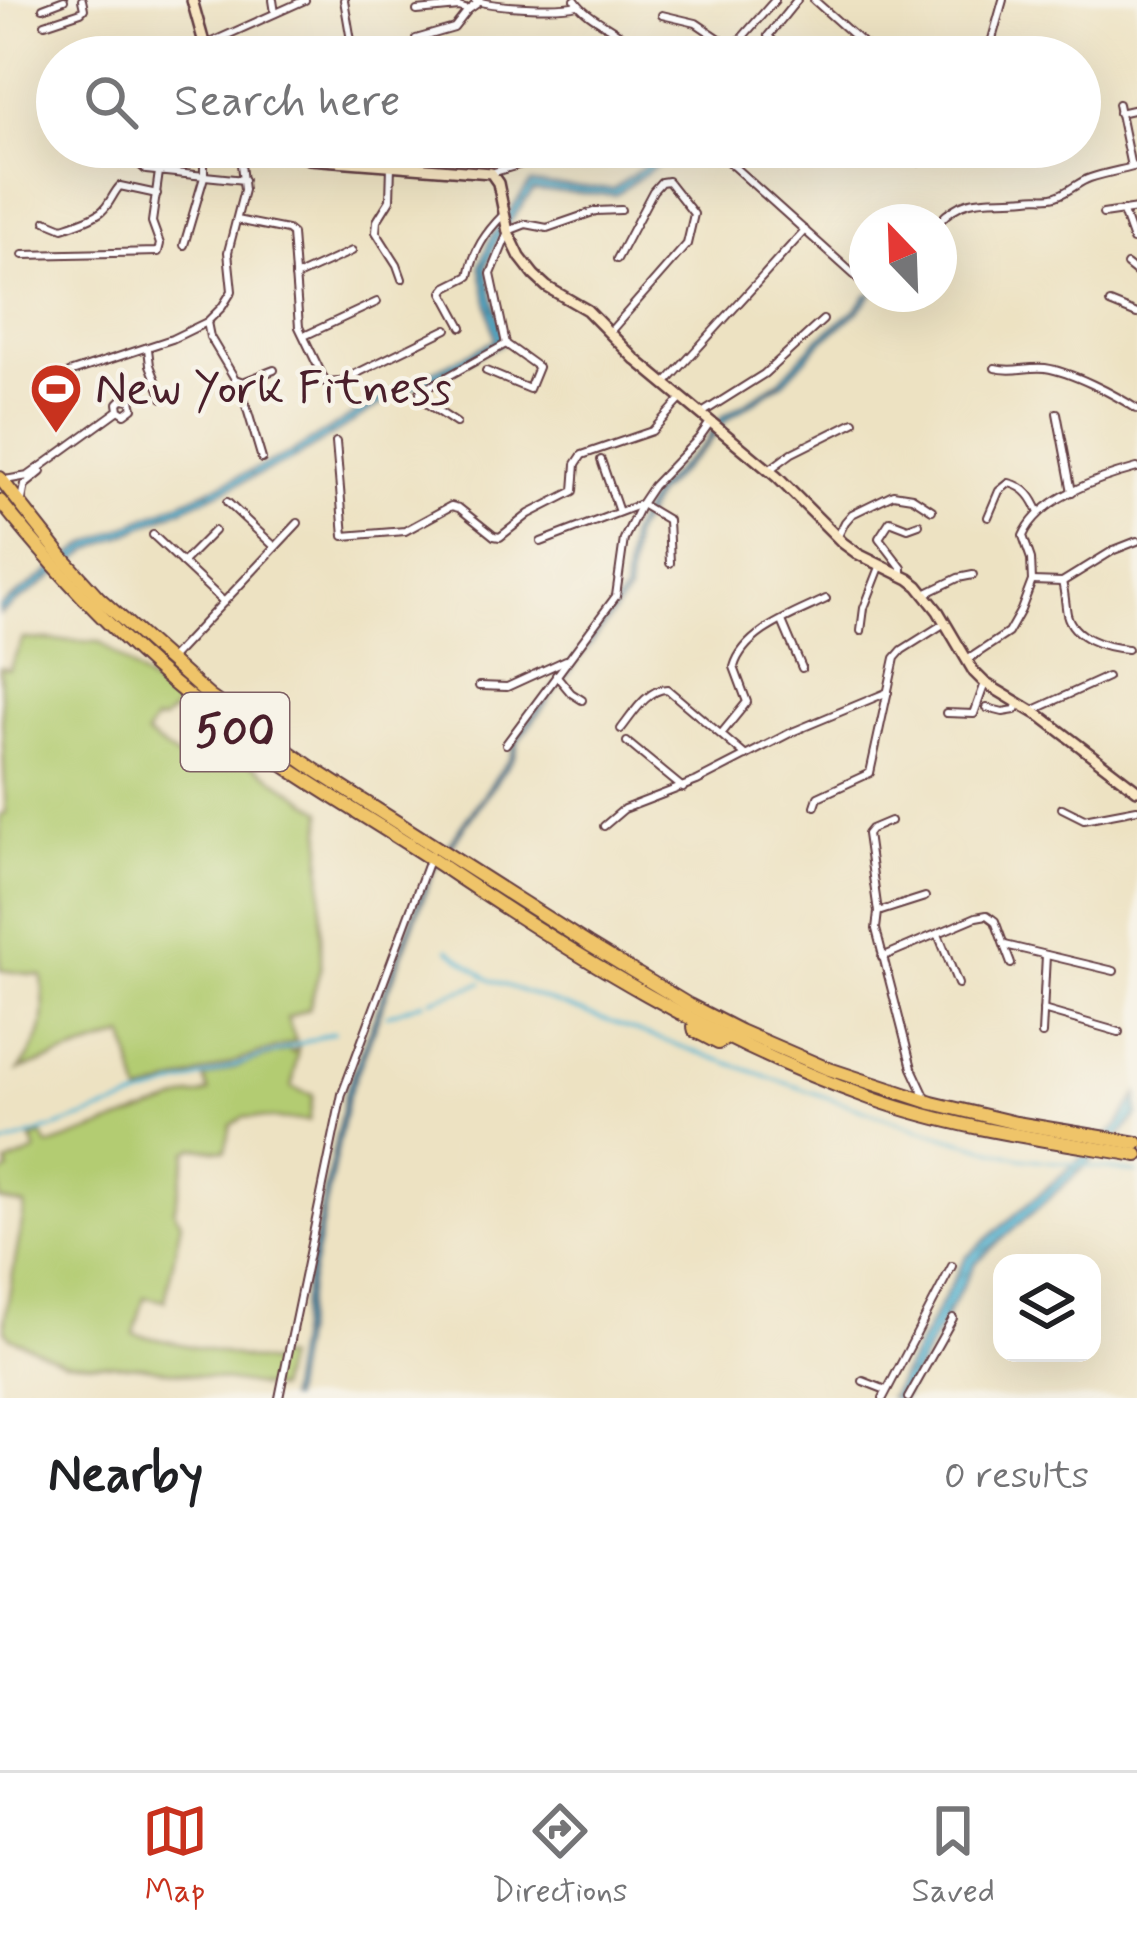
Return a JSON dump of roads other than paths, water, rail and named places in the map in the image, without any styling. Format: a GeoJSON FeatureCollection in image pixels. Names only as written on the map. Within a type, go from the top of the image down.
{"type":"FeatureCollection","features":[{"type":"Feature","properties":{"kind":"main road"},"geometry":{"type":"LineString","coordinates":[[192,0],[203,36]]}},
{"type":"Feature","properties":{"kind":"main road"},"geometry":{"type":"LineString","coordinates":[[429,168],[491,173],[498,183],[506,225],[534,275],[580,305],[665,384],[770,470],[858,554],[902,576],[925,594],[985,683],[1032,711],[1137,794]]}},
{"type":"Feature","properties":{"kind":"main road","name":"500"},"geometry":{"type":"LineString","coordinates":[[1,479],[104,621],[217,718],[334,799],[711,1016],[790,1054],[860,1080],[865,1092],[1092,1141],[1137,1143]]}},
{"type":"Feature","properties":{"kind":"main road","name":"500"},"geometry":{"type":"LineString","coordinates":[[0,501],[62,566],[182,674],[438,857],[639,991],[784,1065],[1004,1133],[1092,1141]]}},
{"type":"Feature","properties":{"kind":"main road"},"geometry":{"type":"LineString","coordinates":[[711,1016],[727,1038]]}},
{"type":"Feature","properties":{"kind":"main road","name":"500"},"geometry":{"type":"LineString","coordinates":[[1116,1145],[1137,1155]]}},
{"type":"Feature","properties":{"kind":"street"},"geometry":{"type":"LineString","coordinates":[[44,8],[64,0]]}},
{"type":"Feature","properties":{"kind":"street"},"geometry":{"type":"LineString","coordinates":[[45,24],[81,12],[82,0]]}},
{"type":"Feature","properties":{"kind":"street"},"geometry":{"type":"LineString","coordinates":[[273,0],[275,13]]}},
{"type":"Feature","properties":{"kind":"street"},"geometry":{"type":"LineString","coordinates":[[223,36],[305,0]]}},
{"type":"Feature","properties":{"kind":"street"},"geometry":{"type":"LineString","coordinates":[[344,0],[350,36]]}},
{"type":"Feature","properties":{"kind":"street"},"geometry":{"type":"LineString","coordinates":[[744,36],[775,0]]}},
{"type":"Feature","properties":{"kind":"street"},"geometry":{"type":"LineString","coordinates":[[769,36],[797,0]]}},
{"type":"Feature","properties":{"kind":"street"},"geometry":{"type":"LineString","coordinates":[[814,0],[854,36]]}},
{"type":"Feature","properties":{"kind":"street"},"geometry":{"type":"LineString","coordinates":[[993,36],[1003,0]]}},
{"type":"Feature","properties":{"kind":"street"},"geometry":{"type":"LineString","coordinates":[[426,36],[454,28],[476,1],[560,8],[576,3],[621,36]]}},
{"type":"Feature","properties":{"kind":"street"},"geometry":{"type":"LineString","coordinates":[[417,11],[468,10]]}},
{"type":"Feature","properties":{"kind":"street"},"geometry":{"type":"LineString","coordinates":[[662,15],[696,23],[715,36]]}},
{"type":"Feature","properties":{"kind":"street"},"geometry":{"type":"LineString","coordinates":[[957,207],[974,198],[1047,198],[1092,177],[1134,167],[1118,108],[1137,109]]}},
{"type":"Feature","properties":{"kind":"street"},"geometry":{"type":"LineString","coordinates":[[146,168],[244,180]]}},
{"type":"Feature","properties":{"kind":"street"},"geometry":{"type":"LineString","coordinates":[[184,245],[204,168]]}},
{"type":"Feature","properties":{"kind":"street"},"geometry":{"type":"LineString","coordinates":[[67,377],[207,322],[232,291],[227,252],[244,195],[242,168]]}},
{"type":"Feature","properties":{"kind":"street"},"geometry":{"type":"LineString","coordinates":[[392,168],[390,200],[376,232],[402,279]]}},
{"type":"Feature","properties":{"kind":"street"},"geometry":{"type":"LineString","coordinates":[[491,173],[508,168]]}},
{"type":"Feature","properties":{"kind":"street"},"geometry":{"type":"LineString","coordinates":[[736,168],[849,269]]}},
{"type":"Feature","properties":{"kind":"street"},"geometry":{"type":"LineString","coordinates":[[23,255],[156,254],[160,248],[152,223],[159,172]]}},
{"type":"Feature","properties":{"kind":"street"},"geometry":{"type":"LineString","coordinates":[[609,333],[687,244],[694,214],[668,181],[653,191],[617,259]]}},
{"type":"Feature","properties":{"kind":"street"},"geometry":{"type":"LineString","coordinates":[[46,221],[64,228],[98,214],[120,186],[157,194]]}},
{"type":"Feature","properties":{"kind":"street"},"geometry":{"type":"LineString","coordinates":[[1103,214],[1137,209]]}},
{"type":"Feature","properties":{"kind":"street"},"geometry":{"type":"LineString","coordinates":[[462,327],[443,292],[469,276],[479,244],[506,225],[547,228],[596,211],[621,210]]}},
{"type":"Feature","properties":{"kind":"street"},"geometry":{"type":"LineString","coordinates":[[1123,212],[1132,240]]}},
{"type":"Feature","properties":{"kind":"street"},"geometry":{"type":"LineString","coordinates":[[237,220],[290,232],[298,322],[323,380],[332,384],[448,329]]}},
{"type":"Feature","properties":{"kind":"street"},"geometry":{"type":"LineString","coordinates":[[486,371],[530,389],[538,367],[506,344],[490,274],[506,225]]}},
{"type":"Feature","properties":{"kind":"street"},"geometry":{"type":"LineString","coordinates":[[665,384],[805,230]]}},
{"type":"Feature","properties":{"kind":"street"},"geometry":{"type":"LineString","coordinates":[[294,277],[352,251]]}},
{"type":"Feature","properties":{"kind":"street"},"geometry":{"type":"LineString","coordinates":[[1127,266],[1137,273]]}},
{"type":"Feature","properties":{"kind":"street"},"geometry":{"type":"LineString","coordinates":[[302,336],[377,302]]}},
{"type":"Feature","properties":{"kind":"street"},"geometry":{"type":"LineString","coordinates":[[1109,303],[1137,314]]}},
{"type":"Feature","properties":{"kind":"street"},"geometry":{"type":"LineString","coordinates":[[506,744],[616,596],[624,539],[653,486],[712,421],[824,320]]}},
{"type":"Feature","properties":{"kind":"street"},"geometry":{"type":"LineString","coordinates":[[207,322],[210,337],[239,382],[262,459]]}},
{"type":"Feature","properties":{"kind":"street"},"geometry":{"type":"LineString","coordinates":[[456,423],[420,399],[420,392],[506,344]]}},
{"type":"Feature","properties":{"kind":"street"},"geometry":{"type":"LineString","coordinates":[[148,349],[163,398]]}},
{"type":"Feature","properties":{"kind":"street"},"geometry":{"type":"LineString","coordinates":[[995,368],[1050,369],[1110,392],[1137,409]]}},
{"type":"Feature","properties":{"kind":"street"},"geometry":{"type":"LineString","coordinates":[[239,382],[274,370]]}},
{"type":"Feature","properties":{"kind":"street"},"geometry":{"type":"LineString","coordinates":[[336,442],[344,536],[405,531],[451,506],[500,536],[529,514],[574,491],[576,464],[582,455],[652,431],[682,398]]}},
{"type":"Feature","properties":{"kind":"street"},"geometry":{"type":"LineString","coordinates":[[1,479],[28,476],[120,411],[31,480],[23,490],[21,506]]}},
{"type":"Feature","properties":{"kind":"street"},"geometry":{"type":"LineString","coordinates":[[1057,413],[1072,492]]}},
{"type":"Feature","properties":{"kind":"street"},"geometry":{"type":"LineString","coordinates":[[770,470],[792,453],[854,422]]}},
{"type":"Feature","properties":{"kind":"street"},"geometry":{"type":"LineString","coordinates":[[601,460],[620,512]]}},
{"type":"Feature","properties":{"kind":"street"},"geometry":{"type":"LineString","coordinates":[[967,660],[1008,633],[1021,610],[1032,581],[1023,536],[1029,523],[1072,492],[1137,468]]}},
{"type":"Feature","properties":{"kind":"street"},"geometry":{"type":"LineString","coordinates":[[988,517],[998,491],[1009,483],[1031,496],[1040,513]]}},
{"type":"Feature","properties":{"kind":"street"},"geometry":{"type":"LineString","coordinates":[[838,537],[852,514],[893,494],[912,497],[932,510]]}},
{"type":"Feature","properties":{"kind":"street"},"geometry":{"type":"LineString","coordinates":[[227,502],[275,547]]}},
{"type":"Feature","properties":{"kind":"street"},"geometry":{"type":"LineString","coordinates":[[541,542],[646,506],[668,520],[670,563]]}},
{"type":"Feature","properties":{"kind":"street"},"geometry":{"type":"LineString","coordinates":[[902,576],[902,568],[879,538],[890,521],[908,528],[919,524]]}},
{"type":"Feature","properties":{"kind":"street"},"geometry":{"type":"LineString","coordinates":[[173,656],[298,524]]}},
{"type":"Feature","properties":{"kind":"street"},"geometry":{"type":"LineString","coordinates":[[182,563],[214,531]]}},
{"type":"Feature","properties":{"kind":"street"},"geometry":{"type":"LineString","coordinates":[[153,536],[224,602]]}},
{"type":"Feature","properties":{"kind":"street"},"geometry":{"type":"LineString","coordinates":[[1032,581],[1061,582],[1137,541]]}},
{"type":"Feature","properties":{"kind":"street"},"geometry":{"type":"LineString","coordinates":[[861,631],[864,608],[880,567]]}},
{"type":"Feature","properties":{"kind":"street"},"geometry":{"type":"LineString","coordinates":[[925,594],[973,575]]}},
{"type":"Feature","properties":{"kind":"street"},"geometry":{"type":"LineString","coordinates":[[1061,582],[1067,615],[1078,634],[1127,649]]}},
{"type":"Feature","properties":{"kind":"street"},"geometry":{"type":"LineString","coordinates":[[721,734],[747,702],[735,659],[766,630],[826,598]]}},
{"type":"Feature","properties":{"kind":"street"},"geometry":{"type":"LineString","coordinates":[[782,621],[802,668]]}},
{"type":"Feature","properties":{"kind":"street"},"geometry":{"type":"LineString","coordinates":[[814,806],[818,797],[870,773],[898,654],[945,623]]}},
{"type":"Feature","properties":{"kind":"street"},"geometry":{"type":"LineString","coordinates":[[141,638],[173,656]]}},
{"type":"Feature","properties":{"kind":"street"},"geometry":{"type":"LineString","coordinates":[[173,656],[182,674]]}},
{"type":"Feature","properties":{"kind":"street"},"geometry":{"type":"LineString","coordinates":[[479,686],[507,687],[569,658]]}},
{"type":"Feature","properties":{"kind":"street"},"geometry":{"type":"LineString","coordinates":[[556,675],[582,700]]}},
{"type":"Feature","properties":{"kind":"street"},"geometry":{"type":"LineString","coordinates":[[1032,711],[1107,677]]}},
{"type":"Feature","properties":{"kind":"street"},"geometry":{"type":"LineString","coordinates":[[946,713],[974,714],[985,683]]}},
{"type":"Feature","properties":{"kind":"street"},"geometry":{"type":"LineString","coordinates":[[621,729],[651,694],[667,689],[746,756]]}},
{"type":"Feature","properties":{"kind":"street"},"geometry":{"type":"LineString","coordinates":[[604,826],[624,809],[683,788],[792,732],[887,692]]}},
{"type":"Feature","properties":{"kind":"street"},"geometry":{"type":"LineString","coordinates":[[987,708],[1010,712],[1018,703]]}},
{"type":"Feature","properties":{"kind":"street"},"geometry":{"type":"LineString","coordinates":[[628,742],[683,788]]}},
{"type":"Feature","properties":{"kind":"street"},"geometry":{"type":"LineString","coordinates":[[1062,808],[1084,819],[1137,809],[1137,794]]}},
{"type":"Feature","properties":{"kind":"street"},"geometry":{"type":"LineString","coordinates":[[890,821],[867,834],[876,929],[912,1068],[932,1103]]}},
{"type":"Feature","properties":{"kind":"street"},"geometry":{"type":"LineString","coordinates":[[279,1398],[342,1094],[438,857]]}},
{"type":"Feature","properties":{"kind":"street"},"geometry":{"type":"LineString","coordinates":[[878,912],[925,897]]}},
{"type":"Feature","properties":{"kind":"street"},"geometry":{"type":"LineString","coordinates":[[882,956],[987,915],[994,921],[1011,964]]}},
{"type":"Feature","properties":{"kind":"street"},"geometry":{"type":"LineString","coordinates":[[938,934],[958,984]]}},
{"type":"Feature","properties":{"kind":"street"},"geometry":{"type":"LineString","coordinates":[[1005,945],[1114,971]]}},
{"type":"Feature","properties":{"kind":"street"},"geometry":{"type":"LineString","coordinates":[[1042,1034],[1046,955]]}},
{"type":"Feature","properties":{"kind":"street"},"geometry":{"type":"LineString","coordinates":[[1042,1010],[1118,1033]]}},
{"type":"Feature","properties":{"kind":"street"},"geometry":{"type":"LineString","coordinates":[[895,1099],[912,1068]]}},
{"type":"Feature","properties":{"kind":"street"},"geometry":{"type":"LineString","coordinates":[[862,1381],[884,1394],[952,1267]]}},
{"type":"Feature","properties":{"kind":"street"},"geometry":{"type":"LineString","coordinates":[[908,1398],[953,1318]]}},
{"type":"Feature","properties":{"kind":"water"},"geometry":{"type":"Polygon","coordinates":[[[642,168],[653,168],[616,195],[533,190],[497,240],[486,267],[503,343],[383,403],[294,459],[90,550],[0,614],[0,607],[87,544],[291,453],[380,398],[495,340],[480,265],[491,237],[530,183],[613,189],[642,168]]]}},
{"type":"Feature","properties":{"kind":"water"},"geometry":{"type":"Polygon","coordinates":[[[858,312],[821,342],[785,381],[725,421],[708,444],[657,494],[633,537],[628,594],[519,740],[515,755],[434,870],[348,1098],[291,1398],[287,1398],[345,1095],[431,869],[512,754],[515,739],[624,593],[629,536],[654,491],[706,442],[721,418],[778,382],[818,339],[858,312]]]}},
{"type":"Feature","properties":{"kind":"water"},"geometry":{"type":"Polygon","coordinates":[[[1137,1095],[1137,1116],[1122,1134],[975,1263],[902,1398],[890,1398],[966,1257],[1116,1128],[1137,1095]]]}},
{"type":"Feature","properties":{"kind":"waterway"},"geometry":{"type":"LineString","coordinates":[[448,949],[490,980],[915,1128],[1020,1158],[1076,1164]]}},
{"type":"Feature","properties":{"kind":"waterway"},"geometry":{"type":"LineString","coordinates":[[431,1000],[482,983]]}},
{"type":"Feature","properties":{"kind":"waterway"},"geometry":{"type":"LineString","coordinates":[[387,1015],[424,1002]]}},
{"type":"Feature","properties":{"kind":"waterway"},"geometry":{"type":"LineString","coordinates":[[0,1146],[334,1032]]}},
{"type":"Feature","properties":{"kind":"waterway"},"geometry":{"type":"LineString","coordinates":[[1085,1166],[1137,1173]]}},
{"type":"Feature","properties":{"kind":"place","name":"New York Fitness"},"geometry":{"type":"Point","coordinates":[56,435]}}]}
